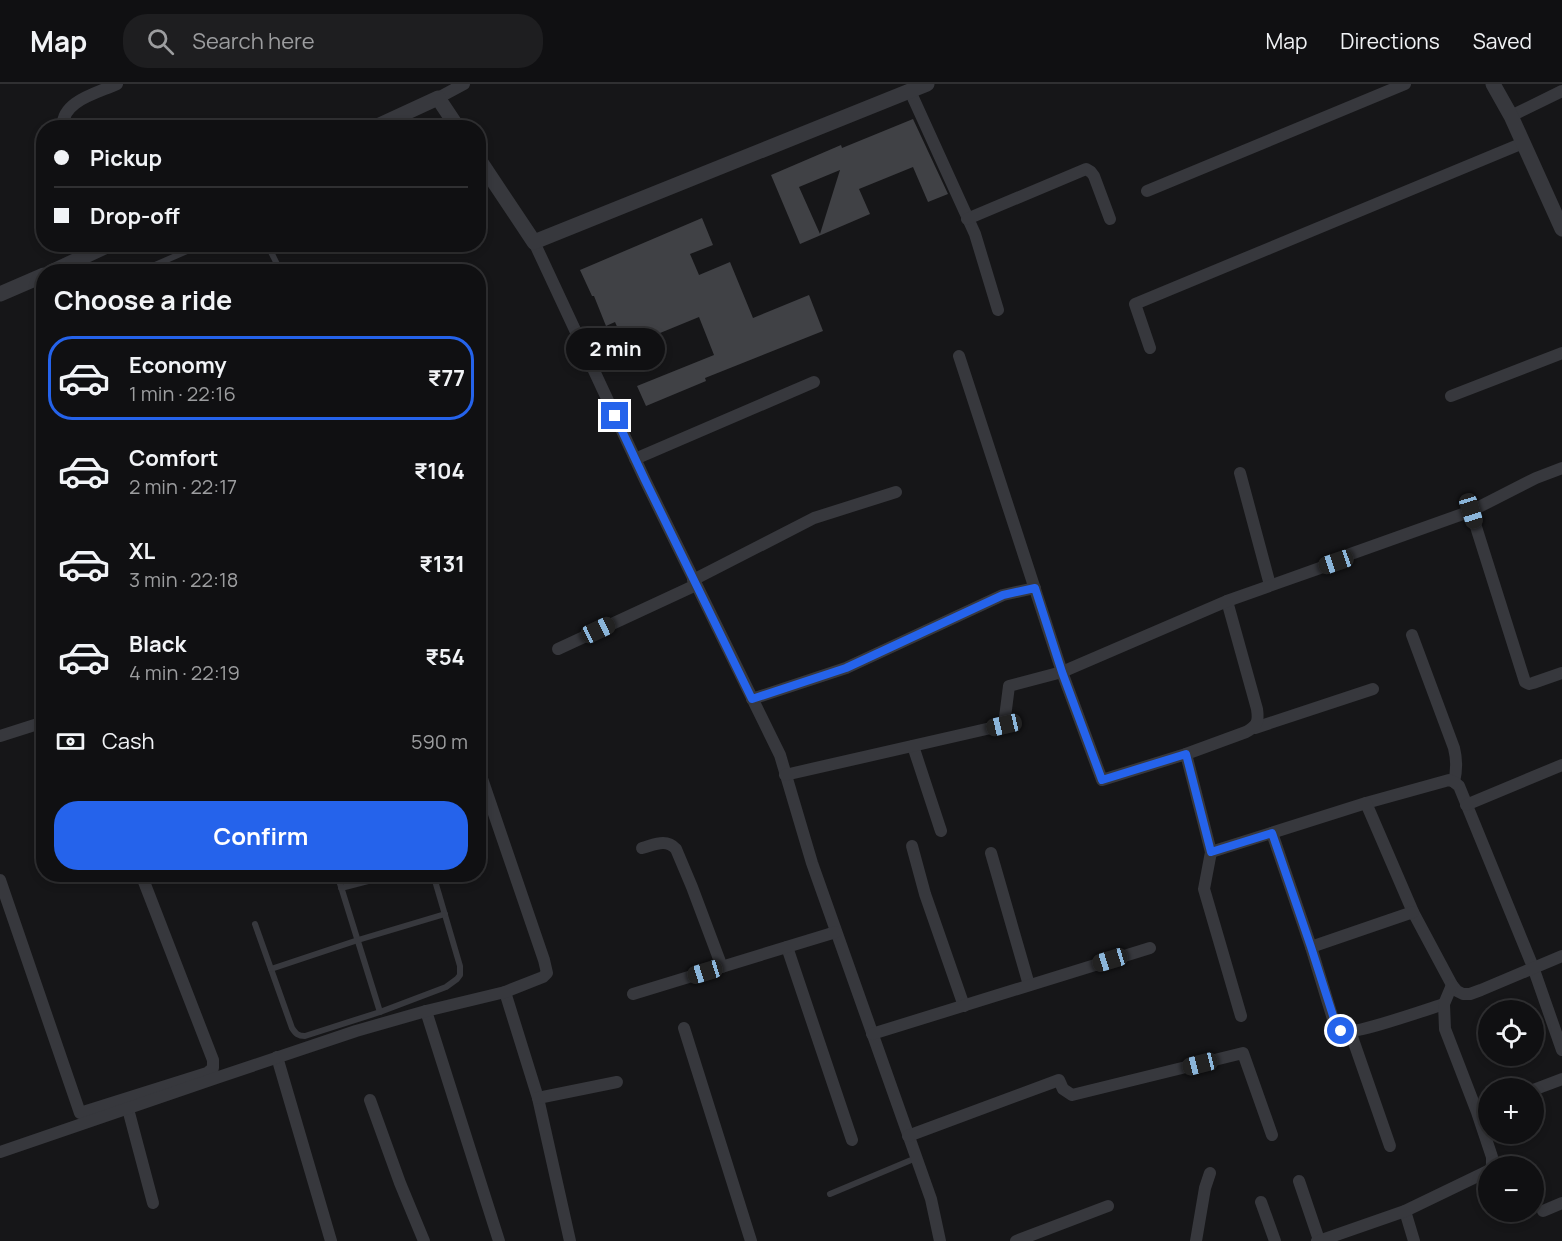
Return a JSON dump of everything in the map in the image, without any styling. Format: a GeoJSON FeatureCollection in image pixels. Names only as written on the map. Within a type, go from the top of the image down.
{"type":"FeatureCollection","features":[{"type":"Feature","properties":{"kind":"street"},"geometry":{"type":"LineString","coordinates":[[63,120],[69,108],[79,101],[117,84]]}},
{"type":"Feature","properties":{"kind":"street"},"geometry":{"type":"LineString","coordinates":[[390,120],[464,84]]}},
{"type":"Feature","properties":{"kind":"street"},"geometry":{"type":"LineString","coordinates":[[534,242],[927,84]]}},
{"type":"Feature","properties":{"kind":"street"},"geometry":{"type":"LineString","coordinates":[[1146,191],[1405,84]]}},
{"type":"Feature","properties":{"kind":"street"},"geometry":{"type":"LineString","coordinates":[[1492,84],[1511,116],[1558,212],[1562,229]]}},
{"type":"Feature","properties":{"kind":"street"},"geometry":{"type":"LineString","coordinates":[[910,91],[980,247],[998,310]]}},
{"type":"Feature","properties":{"kind":"street"},"geometry":{"type":"LineString","coordinates":[[1511,116],[1562,91]]}},
{"type":"Feature","properties":{"kind":"street"},"geometry":{"type":"LineString","coordinates":[[438,98],[453,120]]}},
{"type":"Feature","properties":{"kind":"street"},"geometry":{"type":"LineString","coordinates":[[1150,348],[1135,304],[1523,143]]}},
{"type":"Feature","properties":{"kind":"street"},"geometry":{"type":"LineString","coordinates":[[968,219],[1086,169],[1094,176],[1110,219]]}},
{"type":"Feature","properties":{"kind":"street"},"geometry":{"type":"LineString","coordinates":[[486,170],[534,242],[635,459],[780,755],[812,863],[931,1199],[940,1241]]}},
{"type":"Feature","properties":{"kind":"street"},"geometry":{"type":"LineString","coordinates":[[75,264],[97,252]]}},
{"type":"Feature","properties":{"kind":"street"},"geometry":{"type":"LineString","coordinates":[[0,294],[36,278]]}},
{"type":"Feature","properties":{"kind":"street"},"geometry":{"type":"LineString","coordinates":[[1451,396],[1562,353]]}},
{"type":"Feature","properties":{"kind":"street"},"geometry":{"type":"LineString","coordinates":[[959,356],[1062,672],[1102,780],[1186,754],[1255,728],[1373,689]]}},
{"type":"Feature","properties":{"kind":"street"},"geometry":{"type":"LineString","coordinates":[[635,459],[814,382]]}},
{"type":"Feature","properties":{"kind":"street"},"geometry":{"type":"LineString","coordinates":[[786,775],[1004,725],[1009,686],[1062,672],[1227,601],[1471,511],[1536,478],[1562,468]]}},
{"type":"Feature","properties":{"kind":"street"},"geometry":{"type":"LineString","coordinates":[[1240,473],[1270,585]]}},
{"type":"Feature","properties":{"kind":"street"},"geometry":{"type":"LineString","coordinates":[[558,649],[695,582],[814,518],[896,492]]}},
{"type":"Feature","properties":{"kind":"street"},"geometry":{"type":"LineString","coordinates":[[1471,511],[1525,682],[1529,684],[1562,673]]}},
{"type":"Feature","properties":{"kind":"street"},"geometry":{"type":"LineString","coordinates":[[752,699],[846,668],[1003,595],[1035,588]]}},
{"type":"Feature","properties":{"kind":"street"},"geometry":{"type":"LineString","coordinates":[[1227,601],[1257,709],[1258,723],[1255,728]]}},
{"type":"Feature","properties":{"kind":"street"},"geometry":{"type":"LineString","coordinates":[[1413,635],[1454,748],[1457,759],[1454,782]]}},
{"type":"Feature","properties":{"kind":"street"},"geometry":{"type":"LineString","coordinates":[[0,736],[36,725]]}},
{"type":"Feature","properties":{"kind":"street"},"geometry":{"type":"LineString","coordinates":[[913,746],[941,831]]}},
{"type":"Feature","properties":{"kind":"street"},"geometry":{"type":"LineString","coordinates":[[1186,754],[1211,852],[1204,889],[1241,1016]]}},
{"type":"Feature","properties":{"kind":"street"},"geometry":{"type":"LineString","coordinates":[[1466,805],[1562,765]]}},
{"type":"Feature","properties":{"kind":"street"},"geometry":{"type":"LineString","coordinates":[[1211,852],[1366,803],[1440,782],[1449,780],[1454,782],[1458,786],[1533,967],[1562,1050]]}},
{"type":"Feature","properties":{"kind":"street"},"geometry":{"type":"LineString","coordinates":[[0,1152],[277,1057],[426,1011],[505,993],[539,980],[547,973],[547,968],[486,789]]}},
{"type":"Feature","properties":{"kind":"street"},"geometry":{"type":"LineString","coordinates":[[1366,803],[1413,912],[1457,991],[1470,994],[1562,956]]}},
{"type":"Feature","properties":{"kind":"street"},"geometry":{"type":"LineString","coordinates":[[1272,833],[1336,1025],[1341,1031],[1372,1026],[1444,1004]]}},
{"type":"Feature","properties":{"kind":"street"},"geometry":{"type":"LineString","coordinates":[[642,848],[668,843],[680,855],[722,967]]}},
{"type":"Feature","properties":{"kind":"street"},"geometry":{"type":"LineString","coordinates":[[912,846],[925,894],[964,1006]]}},
{"type":"Feature","properties":{"kind":"street"},"geometry":{"type":"LineString","coordinates":[[992,853],[1029,985]]}},
{"type":"Feature","properties":{"kind":"street"},"geometry":{"type":"LineString","coordinates":[[0,880],[80,1113],[207,1073],[213,1068],[213,1060],[144,882]]}},
{"type":"Feature","properties":{"kind":"street"},"geometry":{"type":"LineString","coordinates":[[1311,947],[1413,912]]}},
{"type":"Feature","properties":{"kind":"street"},"geometry":{"type":"LineString","coordinates":[[633,994],[836,932]]}},
{"type":"Feature","properties":{"kind":"street"},"geometry":{"type":"LineString","coordinates":[[787,947],[852,1140]]}},
{"type":"Feature","properties":{"kind":"street"},"geometry":{"type":"LineString","coordinates":[[872,1034],[1150,948]]}},
{"type":"Feature","properties":{"kind":"street"},"geometry":{"type":"LineString","coordinates":[[1452,985],[1444,1004],[1444,1029],[1478,1100]]}},
{"type":"Feature","properties":{"kind":"street"},"geometry":{"type":"LineString","coordinates":[[505,993],[538,1098],[570,1241]]}},
{"type":"Feature","properties":{"kind":"street"},"geometry":{"type":"LineString","coordinates":[[426,1011],[499,1241]]}},
{"type":"Feature","properties":{"kind":"street"},"geometry":{"type":"LineString","coordinates":[[684,1028],[751,1241]]}},
{"type":"Feature","properties":{"kind":"street"},"geometry":{"type":"LineString","coordinates":[[1350,1031],[1390,1146]]}},
{"type":"Feature","properties":{"kind":"street"},"geometry":{"type":"LineString","coordinates":[[908,1136],[1059,1080],[1063,1089],[1072,1095],[1243,1053],[1272,1135]]}},
{"type":"Feature","properties":{"kind":"street"},"geometry":{"type":"LineString","coordinates":[[277,1057],[331,1241]]}},
{"type":"Feature","properties":{"kind":"street"},"geometry":{"type":"LineString","coordinates":[[1544,1086],[1562,1079]]}},
{"type":"Feature","properties":{"kind":"street"},"geometry":{"type":"LineString","coordinates":[[538,1098],[617,1082]]}},
{"type":"Feature","properties":{"kind":"street"},"geometry":{"type":"LineString","coordinates":[[369,1100],[424,1241]]}},
{"type":"Feature","properties":{"kind":"street"},"geometry":{"type":"LineString","coordinates":[[128,1109],[153,1203]]}},
{"type":"Feature","properties":{"kind":"street"},"geometry":{"type":"LineString","coordinates":[[1196,1241],[1205,1188],[1210,1173]]}},
{"type":"Feature","properties":{"kind":"street"},"geometry":{"type":"LineString","coordinates":[[1299,1181],[1318,1241],[1405,1211],[1478,1176]]}},
{"type":"Feature","properties":{"kind":"street"},"geometry":{"type":"LineString","coordinates":[[1261,1202],[1275,1241]]}},
{"type":"Feature","properties":{"kind":"street"},"geometry":{"type":"LineString","coordinates":[[1544,1211],[1562,1203]]}},
{"type":"Feature","properties":{"kind":"street"},"geometry":{"type":"LineString","coordinates":[[1016,1241],[1108,1206]]}},
{"type":"Feature","properties":{"kind":"street"},"geometry":{"type":"LineString","coordinates":[[1405,1211],[1414,1241]]}},
{"type":"Feature","properties":{"kind":"lane"},"geometry":{"type":"LineString","coordinates":[[157,264],[185,252]]}},
{"type":"Feature","properties":{"kind":"lane"},"geometry":{"type":"LineString","coordinates":[[339,882],[380,1012]]}},
{"type":"Feature","properties":{"kind":"lane"},"geometry":{"type":"LineString","coordinates":[[341,888],[364,882]]}},
{"type":"Feature","properties":{"kind":"lane"},"geometry":{"type":"LineString","coordinates":[[255,924],[292,1028],[295,1034],[305,1036],[380,1012],[446,987],[457,979],[460,975],[460,966],[436,882]]}},
{"type":"Feature","properties":{"kind":"lane"},"geometry":{"type":"LineString","coordinates":[[271,969],[446,914]]}},
{"type":"Feature","properties":{"kind":"lane"},"geometry":{"type":"LineString","coordinates":[[830,1194],[916,1158]]}},
{"type":"Feature","properties":{"kind":"building"},"geometry":{"type":"Polygon","coordinates":[[[913,119],[948,194],[928,202],[913,167],[859,189],[870,214],[800,244],[771,175],[841,145],[842,148],[913,119]],[[840,170],[799,187],[820,234],[840,170]]]}},
{"type":"Feature","properties":{"kind":"building"},"geometry":{"type":"Polygon","coordinates":[[[702,218],[713,245],[690,254],[699,275],[730,262],[753,318],[809,295],[823,331],[705,378],[706,381],[646,406],[637,386],[714,355],[699,317],[626,347],[615,322],[606,326],[580,270],[702,218]]]}},
{"type":"Feature","properties":{"kind":"route"},"geometry":{"type":"LineString","coordinates":[[615,416],[752,699],[846,668],[1003,595],[1035,588],[1062,672],[1102,780],[1186,754],[1211,852],[1272,833],[1336,1025],[1341,1031]]}}]}
